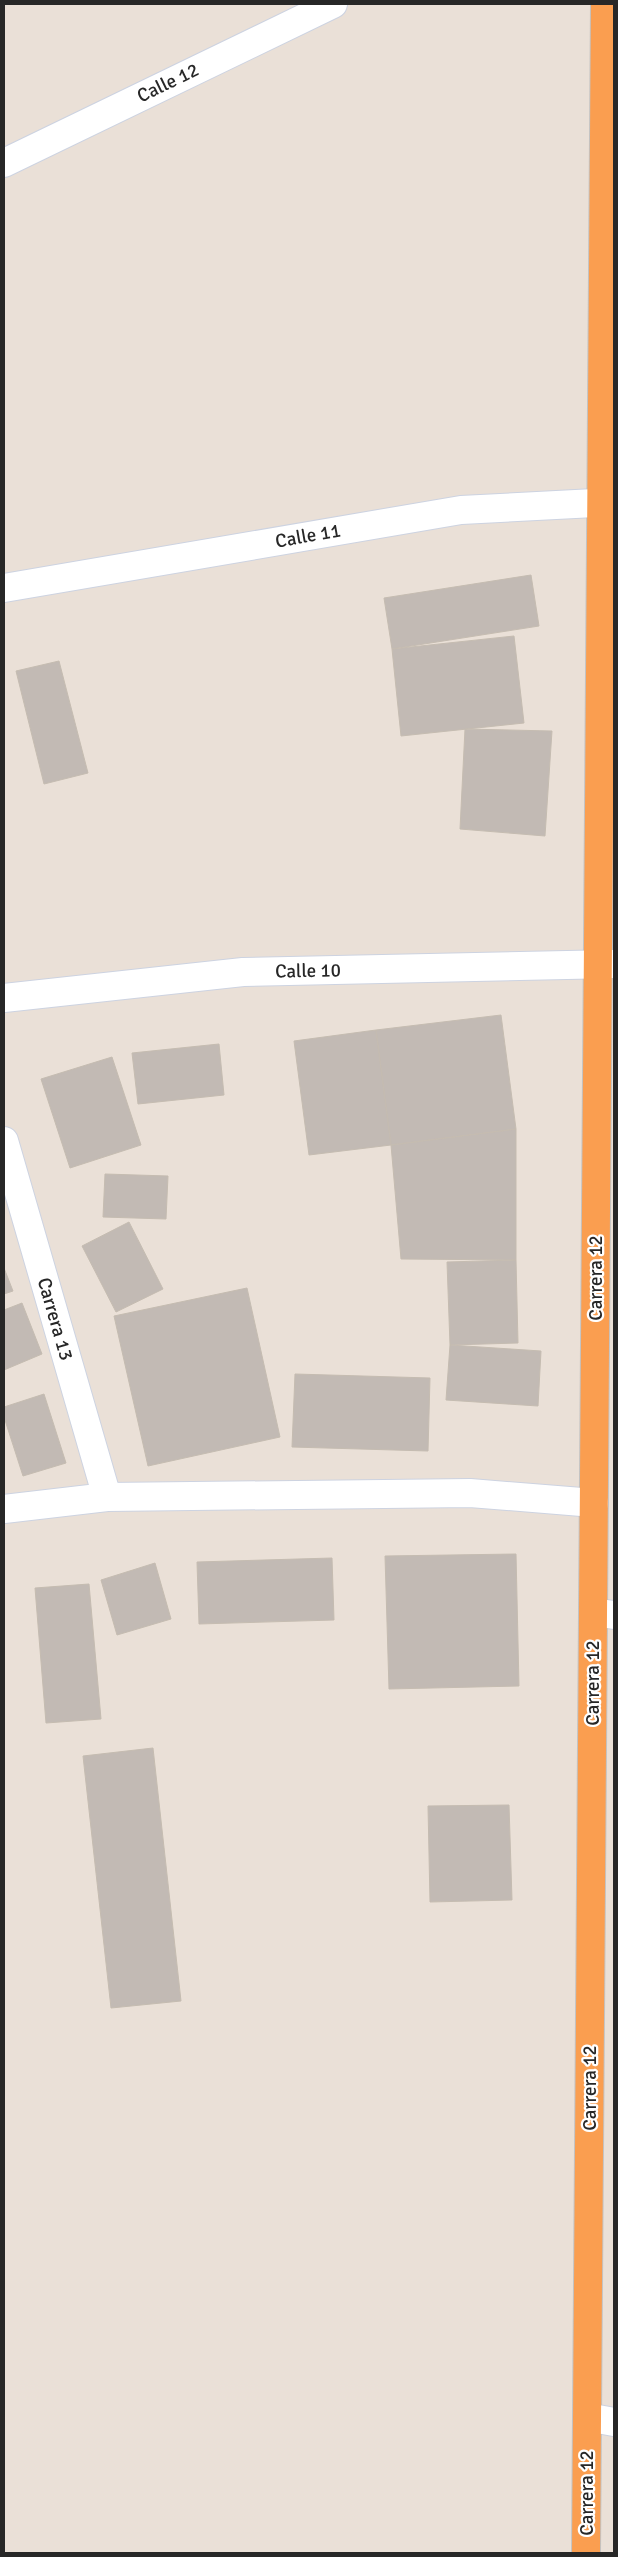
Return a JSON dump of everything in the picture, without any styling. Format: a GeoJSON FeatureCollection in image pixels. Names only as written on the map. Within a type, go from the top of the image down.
{"type":"FeatureCollection","features":[{"type":"Feature","properties":{"kind":"highway","name":"Carrera 12"},"geometry":{"type":"LineString","coordinates":[[586,2553],[587,2418],[604,1613],[594,1503],[606,965],[608,502],[605,4]]}},
{"type":"Feature","properties":{"kind":"street","name":"Calle 12"},"geometry":{"type":"LineString","coordinates":[[4,162],[333,4]]}},
{"type":"Feature","properties":{"kind":"street","name":"Calle 11"},"geometry":{"type":"LineString","coordinates":[[4,588],[461,510],[608,502]]}},
{"type":"Feature","properties":{"kind":"street","name":"Calle 10"},"geometry":{"type":"LineString","coordinates":[[4,998],[243,972],[606,965]]}},
{"type":"Feature","properties":{"kind":"street","name":"Carrera 13"},"geometry":{"type":"LineString","coordinates":[[4,1141],[107,1497]]}},
{"type":"Feature","properties":{"kind":"street"},"geometry":{"type":"LineString","coordinates":[[4,1509],[107,1497],[470,1492],[594,1503]]}},
{"type":"Feature","properties":{"kind":"street"},"geometry":{"type":"LineString","coordinates":[[587,2418],[614,2422]]}},
{"type":"Feature","properties":{"kind":"building"},"geometry":{"type":"Polygon","coordinates":[[[531,575],[539,626],[392,649],[384,598],[531,575]]]}},
{"type":"Feature","properties":{"kind":"building"},"geometry":{"type":"Polygon","coordinates":[[[514,636],[524,723],[401,736],[392,649],[514,636]]]}},
{"type":"Feature","properties":{"kind":"building"},"geometry":{"type":"Polygon","coordinates":[[[59,661],[88,773],[44,784],[16,671],[59,661]]]}},
{"type":"Feature","properties":{"kind":"building"},"geometry":{"type":"Polygon","coordinates":[[[465,729],[552,731],[545,836],[460,829],[465,729]]]}},
{"type":"Feature","properties":{"kind":"building"},"geometry":{"type":"Polygon","coordinates":[[[501,1015],[516,1129],[391,1145],[376,1030],[501,1015]]]}},
{"type":"Feature","properties":{"kind":"building"},"geometry":{"type":"Polygon","coordinates":[[[376,1030],[391,1145],[309,1155],[294,1041],[376,1030]]]}},
{"type":"Feature","properties":{"kind":"building"},"geometry":{"type":"Polygon","coordinates":[[[219,1044],[224,1095],[138,1104],[132,1053],[219,1044]]]}},
{"type":"Feature","properties":{"kind":"building"},"geometry":{"type":"Polygon","coordinates":[[[112,1057],[141,1145],[70,1168],[41,1079],[112,1057]]]}},
{"type":"Feature","properties":{"kind":"building"},"geometry":{"type":"Polygon","coordinates":[[[516,1129],[516,1260],[401,1259],[391,1145],[516,1129]]]}},
{"type":"Feature","properties":{"kind":"building"},"geometry":{"type":"Polygon","coordinates":[[[105,1174],[168,1176],[166,1219],[103,1217],[105,1174]]]}},
{"type":"Feature","properties":{"kind":"building"},"geometry":{"type":"Polygon","coordinates":[[[129,1222],[163,1289],[116,1312],[82,1246],[129,1222]]]}},
{"type":"Feature","properties":{"kind":"building"},"geometry":{"type":"Polygon","coordinates":[[[516,1260],[518,1343],[450,1345],[447,1262],[516,1260]]]}},
{"type":"Feature","properties":{"kind":"building"},"geometry":{"type":"Polygon","coordinates":[[[4,1268],[13,1291],[4,1294],[4,1268]]]}},
{"type":"Feature","properties":{"kind":"building"},"geometry":{"type":"Polygon","coordinates":[[[247,1288],[280,1437],[148,1466],[114,1316],[247,1288]]]}},
{"type":"Feature","properties":{"kind":"building"},"geometry":{"type":"Polygon","coordinates":[[[22,1303],[42,1354],[4,1370],[4,1310],[22,1303]]]}},
{"type":"Feature","properties":{"kind":"building"},"geometry":{"type":"Polygon","coordinates":[[[450,1345],[541,1351],[538,1406],[446,1400],[450,1345]]]}},
{"type":"Feature","properties":{"kind":"building"},"geometry":{"type":"Polygon","coordinates":[[[295,1374],[430,1378],[428,1451],[292,1447],[295,1374]]]}},
{"type":"Feature","properties":{"kind":"building"},"geometry":{"type":"Polygon","coordinates":[[[44,1394],[66,1463],[23,1476],[4,1417],[4,1407],[44,1394]]]}},
{"type":"Feature","properties":{"kind":"building"},"geometry":{"type":"Polygon","coordinates":[[[516,1554],[519,1686],[389,1689],[385,1556],[516,1554]]]}},
{"type":"Feature","properties":{"kind":"building"},"geometry":{"type":"Polygon","coordinates":[[[332,1558],[334,1620],[199,1624],[197,1562],[332,1558]]]}},
{"type":"Feature","properties":{"kind":"building"},"geometry":{"type":"Polygon","coordinates":[[[155,1563],[171,1619],[117,1635],[101,1580],[155,1563]]]}},
{"type":"Feature","properties":{"kind":"building"},"geometry":{"type":"Polygon","coordinates":[[[89,1584],[101,1719],[46,1723],[35,1588],[89,1584]]]}},
{"type":"Feature","properties":{"kind":"building"},"geometry":{"type":"Polygon","coordinates":[[[153,1748],[181,2001],[111,2008],[83,1756],[153,1748]]]}},
{"type":"Feature","properties":{"kind":"building"},"geometry":{"type":"Polygon","coordinates":[[[509,1805],[512,1900],[430,1902],[428,1806],[509,1805]]]}}]}
